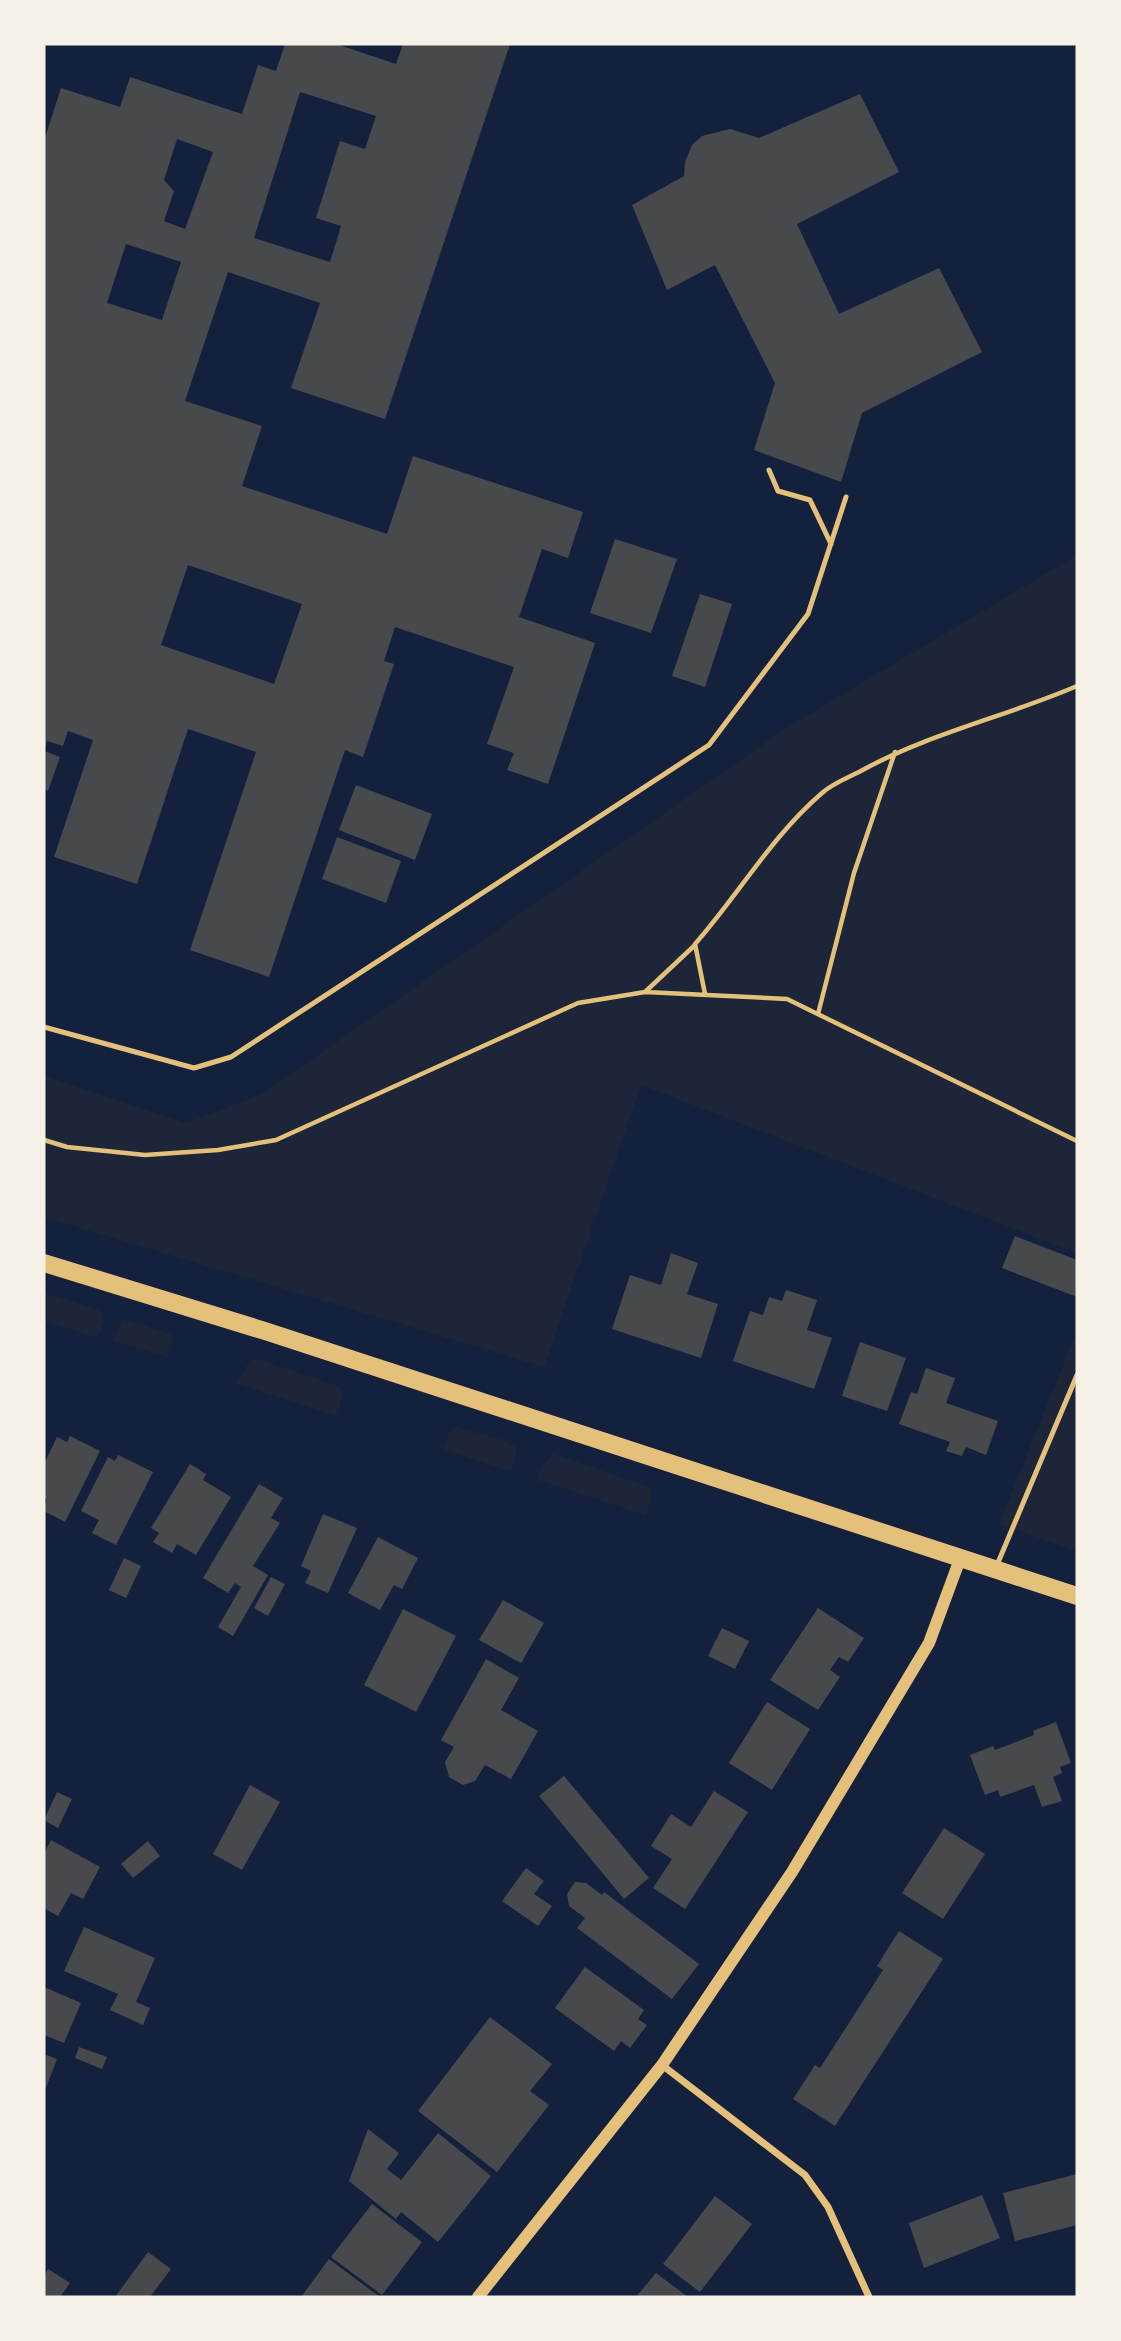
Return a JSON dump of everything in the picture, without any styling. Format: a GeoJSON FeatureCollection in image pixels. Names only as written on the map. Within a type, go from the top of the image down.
{"type":"FeatureCollection","features":[{"type":"Feature","properties":{"kind":"main road"},"geometry":{"type":"LineString","coordinates":[[44,1263],[265,1331],[1077,1596]]}},
{"type":"Feature","properties":{"kind":"street"},"geometry":{"type":"LineString","coordinates":[[478,2297],[662,2065],[824,1822],[929,1643],[960,1559]]}},
{"type":"Feature","properties":{"kind":"street"},"geometry":{"type":"LineString","coordinates":[[662,2065],[805,2175],[828,2207],[869,2297]]}},
{"type":"Feature","properties":{"kind":"lane"},"geometry":{"type":"LineString","coordinates":[[769,470],[778,491],[810,500],[831,544]]}},
{"type":"Feature","properties":{"kind":"lane"},"geometry":{"type":"LineString","coordinates":[[44,1027],[194,1068],[231,1057],[709,746],[808,614],[846,497]]}},
{"type":"Feature","properties":{"kind":"lane"},"geometry":{"type":"LineString","coordinates":[[995,1570],[1077,1375]]}},
{"type":"Feature","properties":{"kind":"path"},"geometry":{"type":"LineString","coordinates":[[645,992],[695,944],[726,909],[743,879],[774,840],[824,791],[895,752],[1077,687]]}},
{"type":"Feature","properties":{"kind":"path"},"geometry":{"type":"LineString","coordinates":[[818,1013],[854,873],[895,752]]}},
{"type":"Feature","properties":{"kind":"path"},"geometry":{"type":"LineString","coordinates":[[695,944],[705,994]]}},
{"type":"Feature","properties":{"kind":"path"},"geometry":{"type":"LineString","coordinates":[[44,1140],[67,1147],[145,1155],[218,1150],[276,1140],[578,1003],[645,992],[787,999],[1077,1141]]}},
{"type":"Feature","properties":{"kind":"shaded area"},"geometry":{"type":"Polygon","coordinates":[[[1077,555],[1077,1253],[641,1085],[544,1367],[44,1217],[44,1076],[186,1123],[262,1094],[788,727],[1077,555]]]}},
{"type":"Feature","properties":{"kind":"shaded area"},"geometry":{"type":"Polygon","coordinates":[[[44,1293],[100,1310],[104,1322],[98,1338],[44,1321],[44,1293]]]}},
{"type":"Feature","properties":{"kind":"shaded area"},"geometry":{"type":"Polygon","coordinates":[[[122,1319],[171,1334],[173,1341],[168,1357],[113,1341],[122,1319]]]}},
{"type":"Feature","properties":{"kind":"shaded area"},"geometry":{"type":"Polygon","coordinates":[[[1077,1331],[1077,1551],[999,1524],[1077,1331]]]}},
{"type":"Feature","properties":{"kind":"shaded area"},"geometry":{"type":"Polygon","coordinates":[[[258,1359],[338,1386],[342,1391],[338,1416],[237,1384],[250,1360],[258,1359]]]}},
{"type":"Feature","properties":{"kind":"shaded area"},"geometry":{"type":"Polygon","coordinates":[[[456,1427],[503,1440],[516,1447],[516,1459],[511,1471],[443,1450],[449,1433],[456,1427]]]}},
{"type":"Feature","properties":{"kind":"shaded area"},"geometry":{"type":"Polygon","coordinates":[[[553,1454],[650,1487],[652,1498],[646,1515],[538,1480],[542,1466],[553,1454]]]}},
{"type":"Feature","properties":{"kind":"building"},"geometry":{"type":"Polygon","coordinates":[[[285,44],[336,44],[396,64],[403,44],[510,44],[385,419],[291,388],[320,303],[228,272],[185,401],[262,426],[242,486],[387,534],[413,456],[583,512],[568,558],[542,549],[519,617],[595,643],[548,784],[507,770],[514,753],[487,744],[514,667],[395,627],[384,661],[394,664],[363,757],[345,750],[269,977],[190,950],[256,752],[188,729],[137,884],[54,857],[93,740],[68,731],[63,746],[47,741],[44,751],[44,141],[61,88],[120,107],[130,77],[242,114],[258,65],[276,71],[285,44]],[[300,92],[254,238],[330,262],[341,226],[316,218],[340,141],[365,149],[376,116],[300,92]],[[177,139],[164,180],[174,191],[164,221],[185,229],[213,152],[177,139]],[[126,244],[107,303],[162,320],[181,262],[126,244]],[[188,565],[161,645],[274,684],[302,604],[188,565]]]}},
{"type":"Feature","properties":{"kind":"building"},"geometry":{"type":"Polygon","coordinates":[[[860,94],[899,172],[797,224],[839,314],[939,268],[982,352],[862,413],[841,482],[754,450],[775,383],[715,265],[667,290],[632,205],[684,176],[685,162],[692,145],[702,136],[730,129],[759,138],[860,94]]]}},
{"type":"Feature","properties":{"kind":"building"},"geometry":{"type":"Polygon","coordinates":[[[615,539],[677,559],[651,633],[590,613],[615,539]]]}},
{"type":"Feature","properties":{"kind":"building"},"geometry":{"type":"Polygon","coordinates":[[[700,594],[732,604],[705,687],[672,676],[700,594]]]}},
{"type":"Feature","properties":{"kind":"building"},"geometry":{"type":"Polygon","coordinates":[[[44,751],[60,757],[48,791],[44,789],[44,751]]]}},
{"type":"Feature","properties":{"kind":"building"},"geometry":{"type":"Polygon","coordinates":[[[356,785],[432,814],[415,860],[339,830],[356,785]]]}},
{"type":"Feature","properties":{"kind":"building"},"geometry":{"type":"Polygon","coordinates":[[[337,837],[401,861],[386,903],[322,879],[337,837]]]}},
{"type":"Feature","properties":{"kind":"building"},"geometry":{"type":"Polygon","coordinates":[[[1015,1236],[1077,1260],[1077,1297],[1002,1268],[1015,1236]]]}},
{"type":"Feature","properties":{"kind":"building"},"geometry":{"type":"Polygon","coordinates":[[[671,1253],[698,1263],[687,1294],[718,1304],[701,1358],[612,1329],[630,1275],[661,1285],[671,1253]]]}},
{"type":"Feature","properties":{"kind":"building"},"geometry":{"type":"Polygon","coordinates":[[[786,1290],[817,1300],[807,1330],[832,1338],[814,1389],[733,1361],[750,1311],[763,1315],[769,1297],[782,1301],[786,1290]]]}},
{"type":"Feature","properties":{"kind":"building"},"geometry":{"type":"Polygon","coordinates":[[[860,1342],[906,1358],[887,1411],[842,1396],[860,1342]]]}},
{"type":"Feature","properties":{"kind":"building"},"geometry":{"type":"Polygon","coordinates":[[[926,1368],[955,1378],[946,1403],[998,1421],[986,1455],[966,1447],[962,1456],[946,1451],[950,1442],[899,1424],[911,1392],[917,1394],[926,1368]]]}},
{"type":"Feature","properties":{"kind":"building"},"geometry":{"type":"Polygon","coordinates":[[[70,1436],[100,1451],[65,1522],[44,1511],[47,1499],[44,1498],[44,1464],[57,1437],[67,1442],[70,1436]]]}},
{"type":"Feature","properties":{"kind":"building"},"geometry":{"type":"Polygon","coordinates":[[[118,1455],[153,1472],[116,1545],[92,1533],[99,1520],[81,1511],[108,1457],[115,1461],[118,1455]]]}},
{"type":"Feature","properties":{"kind":"building"},"geometry":{"type":"Polygon","coordinates":[[[190,1464],[206,1474],[203,1480],[231,1497],[196,1555],[177,1544],[172,1553],[153,1542],[159,1533],[151,1528],[190,1464]]]}},
{"type":"Feature","properties":{"kind":"building"},"geometry":{"type":"Polygon","coordinates":[[[259,1484],[283,1498],[271,1518],[280,1523],[253,1566],[268,1575],[233,1636],[218,1627],[241,1587],[235,1583],[228,1593],[203,1578],[259,1484]]]}},
{"type":"Feature","properties":{"kind":"building"},"geometry":{"type":"Polygon","coordinates":[[[323,1514],[357,1528],[328,1593],[305,1583],[311,1571],[301,1566],[323,1514]]]}},
{"type":"Feature","properties":{"kind":"building"},"geometry":{"type":"Polygon","coordinates":[[[378,1537],[418,1558],[402,1589],[394,1585],[380,1610],[348,1593],[378,1537]]]}},
{"type":"Feature","properties":{"kind":"building"},"geometry":{"type":"Polygon","coordinates":[[[124,1558],[141,1566],[126,1598],[109,1590],[124,1558]]]}},
{"type":"Feature","properties":{"kind":"building"},"geometry":{"type":"Polygon","coordinates":[[[271,1577],[285,1584],[268,1616],[254,1608],[271,1577]]]}},
{"type":"Feature","properties":{"kind":"building"},"geometry":{"type":"Polygon","coordinates":[[[503,1600],[544,1623],[521,1663],[479,1640],[503,1600]]]}},
{"type":"Feature","properties":{"kind":"building"},"geometry":{"type":"Polygon","coordinates":[[[818,1608],[864,1638],[848,1662],[839,1657],[830,1670],[840,1677],[818,1710],[770,1680],[818,1608]]]}},
{"type":"Feature","properties":{"kind":"building"},"geometry":{"type":"Polygon","coordinates":[[[403,1609],[456,1636],[416,1712],[364,1685],[403,1609]]]}},
{"type":"Feature","properties":{"kind":"building"},"geometry":{"type":"Polygon","coordinates":[[[722,1628],[749,1641],[735,1669],[708,1656],[722,1628]]]}},
{"type":"Feature","properties":{"kind":"building"},"geometry":{"type":"Polygon","coordinates":[[[486,1659],[519,1678],[501,1710],[538,1731],[511,1779],[485,1765],[475,1781],[463,1785],[449,1777],[445,1762],[454,1747],[441,1740],[486,1659]]]}},
{"type":"Feature","properties":{"kind":"building"},"geometry":{"type":"Polygon","coordinates":[[[767,1702],[810,1729],[772,1790],[729,1763],[767,1702]]]}},
{"type":"Feature","properties":{"kind":"building"},"geometry":{"type":"Polygon","coordinates":[[[1056,1722],[1071,1763],[1060,1767],[1062,1773],[1053,1777],[1062,1801],[1042,1807],[1034,1785],[1000,1797],[998,1790],[985,1795],[970,1755],[993,1746],[995,1750],[1034,1735],[1033,1731],[1056,1722]]]}},
{"type":"Feature","properties":{"kind":"building"},"geometry":{"type":"Polygon","coordinates":[[[564,1776],[649,1878],[624,1899],[539,1796],[564,1776]]]}},
{"type":"Feature","properties":{"kind":"building"},"geometry":{"type":"Polygon","coordinates":[[[250,1785],[280,1802],[242,1870],[213,1854],[250,1785]]]}},
{"type":"Feature","properties":{"kind":"building"},"geometry":{"type":"Polygon","coordinates":[[[714,1791],[748,1812],[685,1909],[653,1888],[672,1859],[651,1846],[671,1814],[691,1827],[714,1791]]]}},
{"type":"Feature","properties":{"kind":"building"},"geometry":{"type":"Polygon","coordinates":[[[57,1792],[72,1799],[58,1828],[44,1820],[57,1792]]]}},
{"type":"Feature","properties":{"kind":"building"},"geometry":{"type":"Polygon","coordinates":[[[944,1828],[985,1854],[943,1919],[902,1893],[944,1828]]]}},
{"type":"Feature","properties":{"kind":"building"},"geometry":{"type":"Polygon","coordinates":[[[51,1840],[100,1867],[83,1899],[71,1893],[58,1916],[44,1908],[44,1854],[51,1840]]]}},
{"type":"Feature","properties":{"kind":"building"},"geometry":{"type":"Polygon","coordinates":[[[148,1841],[160,1856],[133,1878],[121,1864],[148,1841]]]}},
{"type":"Feature","properties":{"kind":"building"},"geometry":{"type":"Polygon","coordinates":[[[526,1868],[544,1881],[534,1894],[552,1906],[538,1926],[502,1901],[526,1868]]]}},
{"type":"Feature","properties":{"kind":"building"},"geometry":{"type":"Polygon","coordinates":[[[575,1882],[586,1883],[602,1895],[604,1892],[699,1964],[672,1999],[577,1928],[585,1918],[569,1906],[567,1894],[575,1882]]]}},
{"type":"Feature","properties":{"kind":"building"},"geometry":{"type":"Polygon","coordinates":[[[84,1927],[155,1958],[136,2002],[150,2008],[143,2025],[110,2010],[118,1994],[64,1971],[84,1927]]]}},
{"type":"Feature","properties":{"kind":"building"},"geometry":{"type":"Polygon","coordinates":[[[899,1931],[943,1959],[835,2126],[793,2099],[815,2065],[820,2068],[883,1970],[877,1966],[899,1931]]]}},
{"type":"Feature","properties":{"kind":"building"},"geometry":{"type":"Polygon","coordinates":[[[585,1967],[644,2010],[638,2019],[647,2025],[630,2048],[621,2041],[614,2051],[555,2008],[585,1967]]]}},
{"type":"Feature","properties":{"kind":"building"},"geometry":{"type":"Polygon","coordinates":[[[44,1987],[81,2003],[64,2043],[44,2035],[44,1987]]]}},
{"type":"Feature","properties":{"kind":"building"},"geometry":{"type":"Polygon","coordinates":[[[490,2017],[552,2064],[530,2091],[549,2105],[497,2172],[418,2111],[490,2017]]]}},
{"type":"Feature","properties":{"kind":"building"},"geometry":{"type":"Polygon","coordinates":[[[79,2047],[107,2057],[102,2069],[75,2058],[79,2047]]]}},
{"type":"Feature","properties":{"kind":"building"},"geometry":{"type":"Polygon","coordinates":[[[44,2054],[57,2059],[44,2093],[44,2054]]]}},
{"type":"Feature","properties":{"kind":"building"},"geometry":{"type":"Polygon","coordinates":[[[368,2129],[399,2153],[387,2169],[401,2180],[438,2133],[491,2176],[438,2242],[401,2212],[396,2219],[349,2181],[368,2129]]]}},
{"type":"Feature","properties":{"kind":"building"},"geometry":{"type":"Polygon","coordinates":[[[1077,2174],[1077,2225],[1015,2241],[1003,2193],[1077,2174]]]}},
{"type":"Feature","properties":{"kind":"building"},"geometry":{"type":"Polygon","coordinates":[[[982,2195],[1000,2238],[924,2268],[909,2223],[982,2195]]]}},
{"type":"Feature","properties":{"kind":"building"},"geometry":{"type":"Polygon","coordinates":[[[715,2196],[752,2224],[700,2292],[663,2264],[715,2196]]]}},
{"type":"Feature","properties":{"kind":"building"},"geometry":{"type":"Polygon","coordinates":[[[372,2204],[422,2242],[382,2295],[331,2257],[372,2204]]]}},
{"type":"Feature","properties":{"kind":"building"},"geometry":{"type":"Polygon","coordinates":[[[148,2252],[171,2269],[150,2297],[115,2297],[148,2252]]]}},
{"type":"Feature","properties":{"kind":"building"},"geometry":{"type":"Polygon","coordinates":[[[329,2259],[380,2297],[301,2297],[329,2259]]]}},
{"type":"Feature","properties":{"kind":"building"},"geometry":{"type":"Polygon","coordinates":[[[48,2269],[70,2283],[60,2297],[44,2297],[44,2276],[48,2269]]]}},
{"type":"Feature","properties":{"kind":"building"},"geometry":{"type":"Polygon","coordinates":[[[656,2273],[688,2297],[636,2297],[656,2273]]]}}]}
